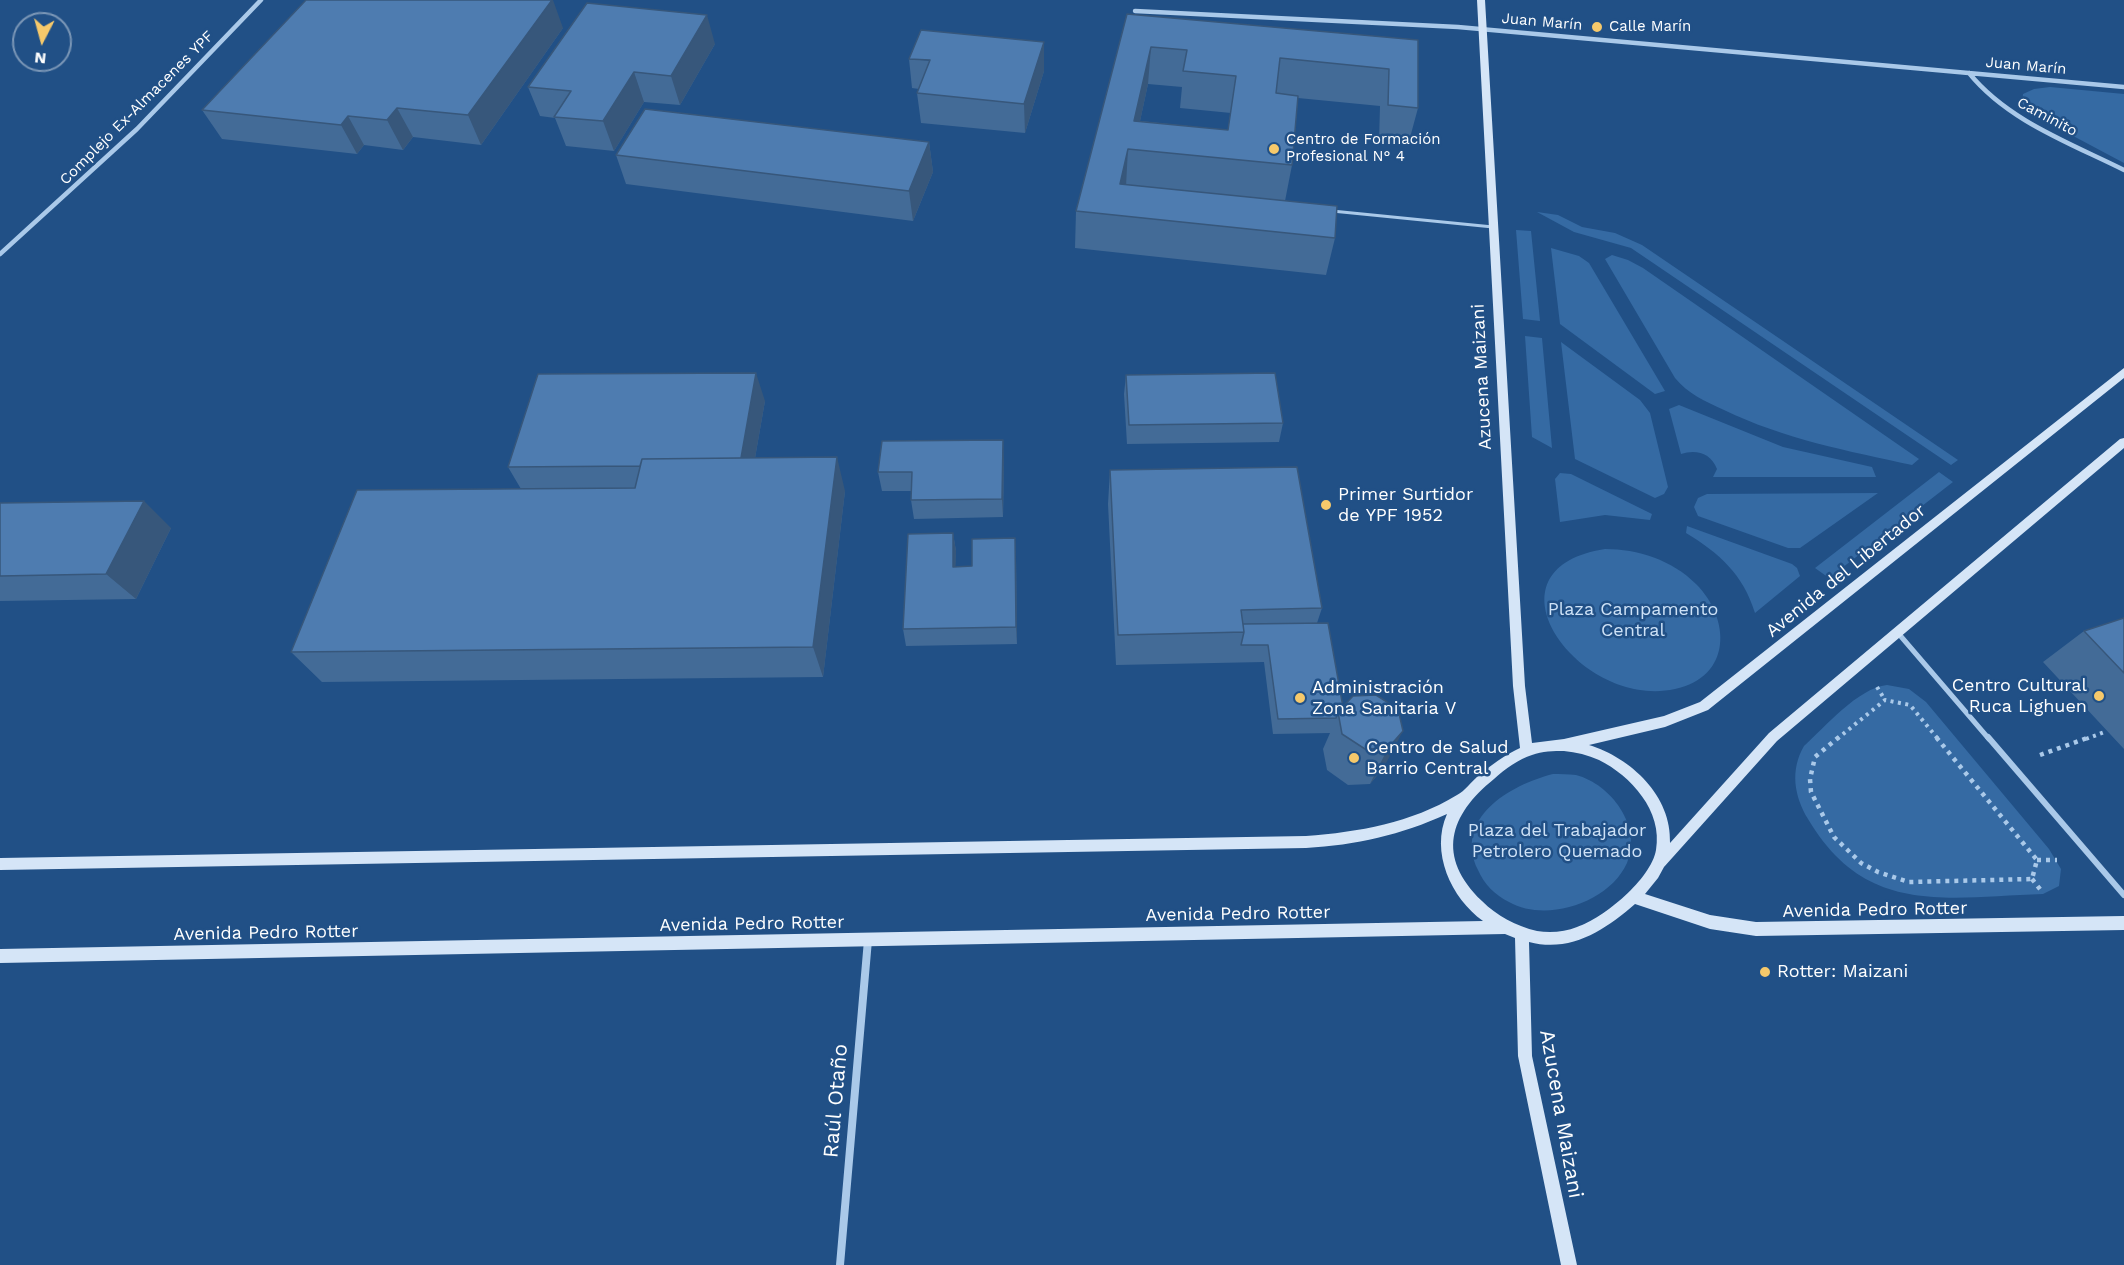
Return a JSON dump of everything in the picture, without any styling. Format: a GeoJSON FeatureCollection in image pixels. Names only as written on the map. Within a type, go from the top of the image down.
{"type":"FeatureCollection","features":[{"type":"Feature","properties":{"kind":"main road","name":"Azucena Maizani"},"geometry":{"type":"LineString","coordinates":[[1481,0],[1519,686],[1527,751]]}},
{"type":"Feature","properties":{"kind":"main road","name":"Avenida del Libertador"},"geometry":{"type":"LineString","coordinates":[[2124,372],[1704,706],[1665,722],[1564,746],[1527,751],[1489,776],[1463,798],[1449,822],[1447,836],[1450,865],[1466,894],[1491,918],[1522,934],[1555,939],[1585,932],[1632,896],[1773,737],[2124,442]]}},
{"type":"Feature","properties":{"kind":"main road","name":"Avenida del Libertador"},"geometry":{"type":"LineString","coordinates":[[1564,746],[1605,756],[1639,782],[1655,805],[1663,830],[1664,842],[1658,865]]}},
{"type":"Feature","properties":{"kind":"main road"},"geometry":{"type":"LineString","coordinates":[[0,864],[1317,841],[1365,836],[1416,822],[1463,798]]}},
{"type":"Feature","properties":{"kind":"main road","name":"Avenida Pedro Rotter"},"geometry":{"type":"LineString","coordinates":[[1632,896],[1710,922],[1756,930],[2124,923]]}},
{"type":"Feature","properties":{"kind":"main road","name":"Avenida Pedro Rotter"},"geometry":{"type":"LineString","coordinates":[[0,956],[1506,927]]}},
{"type":"Feature","properties":{"kind":"main road","name":"Azucena Maizani"},"geometry":{"type":"LineString","coordinates":[[1522,934],[1525,1056],[1569,1265]]}},
{"type":"Feature","properties":{"kind":"street","name":"Complejo Ex-Almacenes YPF"},"geometry":{"type":"LineString","coordinates":[[0,254],[136,129],[261,0]]}},
{"type":"Feature","properties":{"kind":"street","name":"Juan Marín"},"geometry":{"type":"LineString","coordinates":[[1136,11],[1387,22],[1482,29],[2124,87]]}},
{"type":"Feature","properties":{"kind":"street","name":"Caminito"},"geometry":{"type":"LineString","coordinates":[[1969,73],[1985,94],[2004,107],[2124,170]]}},
{"type":"Feature","properties":{"kind":"street"},"geometry":{"type":"LineString","coordinates":[[1898,632],[2124,896]]}},
{"type":"Feature","properties":{"kind":"street","name":"Raúl Otaño"},"geometry":{"type":"LineString","coordinates":[[840,1265],[868,939]]}},
{"type":"Feature","properties":{"kind":"lane"},"geometry":{"type":"LineString","coordinates":[[1323,211],[1493,227]]}},
{"type":"Feature","properties":{"kind":"path"},"geometry":{"type":"LineString","coordinates":[[1876,686],[1885,700],[1910,705],[2037,860]]}},
{"type":"Feature","properties":{"kind":"path"},"geometry":{"type":"LineString","coordinates":[[1885,700],[1815,757],[1810,773],[1811,792],[1834,837],[1861,863],[1878,872],[1909,882],[2032,879]]}},
{"type":"Feature","properties":{"kind":"path"},"geometry":{"type":"LineString","coordinates":[[1910,705],[1914,700]]}},
{"type":"Feature","properties":{"kind":"path"},"geometry":{"type":"LineString","coordinates":[[2012,765],[2107,730]]}},
{"type":"Feature","properties":{"kind":"path"},"geometry":{"type":"LineString","coordinates":[[2032,879],[2037,860]]}},
{"type":"Feature","properties":{"kind":"path"},"geometry":{"type":"LineString","coordinates":[[2037,860],[2057,860]]}},
{"type":"Feature","properties":{"kind":"path"},"geometry":{"type":"LineString","coordinates":[[2032,879],[2043,894]]}},
{"type":"Feature","properties":{"kind":"green space"},"geometry":{"type":"Polygon","coordinates":[[[2050,87],[2124,94],[2124,163],[2030,113],[2022,103],[2023,94],[2034,89],[2050,87]]]}},
{"type":"Feature","properties":{"kind":"green space"},"geometry":{"type":"Polygon","coordinates":[[[1537,212],[1558,215],[1582,227],[1615,233],[1642,245],[1958,460],[1951,465],[1631,248],[1574,232],[1537,212]]]}},
{"type":"Feature","properties":{"kind":"green space"},"geometry":{"type":"Polygon","coordinates":[[[1516,230],[1531,231],[1540,321],[1523,319],[1516,230]]]}},
{"type":"Feature","properties":{"kind":"green space"},"geometry":{"type":"Polygon","coordinates":[[[1551,248],[1579,256],[1589,263],[1665,391],[1655,394],[1560,324],[1551,248]]]}},
{"type":"Feature","properties":{"kind":"green space"},"geometry":{"type":"Polygon","coordinates":[[[1612,255],[1643,268],[1919,459],[1912,465],[1793,436],[1747,420],[1691,393],[1675,378],[1605,259],[1612,255]]]}},
{"type":"Feature","properties":{"kind":"green space"},"geometry":{"type":"Polygon","coordinates":[[[1525,336],[1542,338],[1552,448],[1532,437],[1525,336]]]}},
{"type":"Feature","properties":{"kind":"green space"},"geometry":{"type":"Polygon","coordinates":[[[1561,342],[1640,400],[1650,413],[1668,487],[1664,494],[1655,498],[1575,459],[1561,342]]]}},
{"type":"Feature","properties":{"kind":"green space"},"geometry":{"type":"Polygon","coordinates":[[[1679,405],[1783,447],[1872,467],[1876,477],[1713,477],[1717,469],[1707,456],[1697,452],[1681,454],[1669,409],[1679,405]]]}},
{"type":"Feature","properties":{"kind":"green space"},"geometry":{"type":"Polygon","coordinates":[[[1939,472],[1953,482],[1829,578],[1815,568],[1939,472]]]}},
{"type":"Feature","properties":{"kind":"green space"},"geometry":{"type":"Polygon","coordinates":[[[1560,473],[1571,474],[1652,514],[1650,520],[1605,515],[1560,522],[1555,479],[1560,473]]]}},
{"type":"Feature","properties":{"kind":"green space"},"geometry":{"type":"Polygon","coordinates":[[[1878,493],[1800,548],[1788,548],[1698,516],[1694,507],[1698,498],[1707,494],[1878,493]]]}},
{"type":"Feature","properties":{"kind":"green space","name":"Plaza Campamento Central"},"geometry":{"type":"Polygon","coordinates":[[[1687,526],[1792,564],[1797,568],[1800,576],[1755,613],[1737,576],[1709,548],[1686,533],[1687,526]]]}},
{"type":"Feature","properties":{"kind":"green space","name":"Plaza Campamento Central"},"geometry":{"type":"Polygon","coordinates":[[[1605,549],[1630,551],[1665,562],[1687,576],[1707,598],[1716,613],[1720,629],[1720,645],[1716,660],[1707,672],[1694,682],[1675,689],[1639,690],[1605,679],[1577,659],[1556,634],[1545,608],[1548,582],[1567,562],[1605,549]]]}},
{"type":"Feature","properties":{"kind":"green space"},"geometry":{"type":"Polygon","coordinates":[[[1887,685],[1909,689],[1926,702],[2049,849],[2061,869],[2059,886],[2043,894],[1941,897],[1911,894],[1882,887],[1856,872],[1831,850],[1808,819],[1797,792],[1795,774],[1800,755],[1804,746],[1854,701],[1865,693],[1887,685]]]}},
{"type":"Feature","properties":{"kind":"green space","name":"Plaza del Trabajador Petrolero Quemado"},"geometry":{"type":"Polygon","coordinates":[[[1553,774],[1576,775],[1589,780],[1612,797],[1627,822],[1631,835],[1631,849],[1627,863],[1618,877],[1592,898],[1558,909],[1524,908],[1499,896],[1483,880],[1472,851],[1473,835],[1479,820],[1504,795],[1536,779],[1553,774]]]}},
{"type":"Feature","properties":{"kind":"building"},"geometry":{"type":"Polygon","coordinates":[[[306,0],[552,0],[468,115],[397,108],[387,120],[348,116],[341,125],[202,110],[306,0]]]}},
{"type":"Feature","properties":{"kind":"building"},"geometry":{"type":"Polygon","coordinates":[[[587,3],[707,15],[671,76],[634,72],[603,121],[554,117],[571,91],[528,87],[587,3]]]}},
{"type":"Feature","properties":{"kind":"building"},"geometry":{"type":"Polygon","coordinates":[[[1127,14],[1418,40],[1418,108],[1388,105],[1389,69],[1280,58],[1276,93],[1298,96],[1292,165],[1128,149],[1120,184],[1337,206],[1335,238],[1076,211],[1127,14]],[[1151,47],[1134,121],[1228,130],[1236,76],[1183,71],[1187,50],[1151,47]]]}},
{"type":"Feature","properties":{"kind":"building"},"geometry":{"type":"Polygon","coordinates":[[[921,30],[1044,42],[1024,104],[917,93],[930,60],[909,59],[921,30]]]}},
{"type":"Feature","properties":{"kind":"building"},"geometry":{"type":"Polygon","coordinates":[[[645,109],[929,142],[909,191],[616,155],[645,109]]]}},
{"type":"Feature","properties":{"kind":"building"},"geometry":{"type":"Polygon","coordinates":[[[756,373],[741,458],[642,459],[640,466],[508,467],[538,374],[756,373]]]}},
{"type":"Feature","properties":{"kind":"building"},"geometry":{"type":"Polygon","coordinates":[[[1275,373],[1283,423],[1129,425],[1126,375],[1275,373]]]}},
{"type":"Feature","properties":{"kind":"building"},"geometry":{"type":"Polygon","coordinates":[[[1003,440],[1002,499],[911,500],[912,472],[878,472],[882,441],[1003,440]]]}},
{"type":"Feature","properties":{"kind":"building"},"geometry":{"type":"Polygon","coordinates":[[[837,457],[813,647],[291,652],[357,490],[635,488],[642,459],[837,457]]]}},
{"type":"Feature","properties":{"kind":"building"},"geometry":{"type":"Polygon","coordinates":[[[1297,467],[1322,608],[1241,610],[1244,632],[1118,635],[1110,470],[1297,467]]]}},
{"type":"Feature","properties":{"kind":"building"},"geometry":{"type":"Polygon","coordinates":[[[144,501],[106,574],[0,576],[0,503],[144,501]]]}},
{"type":"Feature","properties":{"kind":"building"},"geometry":{"type":"Polygon","coordinates":[[[953,533],[953,567],[972,566],[972,539],[1015,538],[1016,627],[903,629],[908,534],[953,533]]]}},
{"type":"Feature","properties":{"kind":"building"},"geometry":{"type":"Polygon","coordinates":[[[2124,618],[2124,673],[2084,631],[2124,618]]]}},
{"type":"Feature","properties":{"kind":"building","name":"Administración Zona Sanitaria V"},"geometry":{"type":"Polygon","coordinates":[[[1328,623],[1343,707],[1336,718],[1278,719],[1268,645],[1241,645],[1243,624],[1328,623]]]}},
{"type":"Feature","properties":{"kind":"building"},"geometry":{"type":"Polygon","coordinates":[[[1376,695],[1398,709],[1403,731],[1388,748],[1365,749],[1342,734],[1338,712],[1353,696],[1376,695]]]}},
{"type":"Feature","properties":{"kind":"place","name":"Calle Marín"},"geometry":{"type":"Point","coordinates":[1597,27]}},
{"type":"Feature","properties":{"kind":"place","name":"Centro de Formación Profesional N° 4"},"geometry":{"type":"Point","coordinates":[1274,149]}},
{"type":"Feature","properties":{"kind":"place","name":"Primer Surtidor de YPF 1952"},"geometry":{"type":"Point","coordinates":[1326,505]}},
{"type":"Feature","properties":{"kind":"place","name":"Centro Cultural Ruca Lighuen"},"geometry":{"type":"Point","coordinates":[2099,696]}},
{"type":"Feature","properties":{"kind":"place","name":"Administración Zona Sanitaria V"},"geometry":{"type":"Point","coordinates":[1300,698]}},
{"type":"Feature","properties":{"kind":"place","name":"Centro de Salud Barrio Central"},"geometry":{"type":"Point","coordinates":[1354,758]}},
{"type":"Feature","properties":{"kind":"place","name":"Rotter: Maizani"},"geometry":{"type":"Point","coordinates":[1765,972]}}]}
